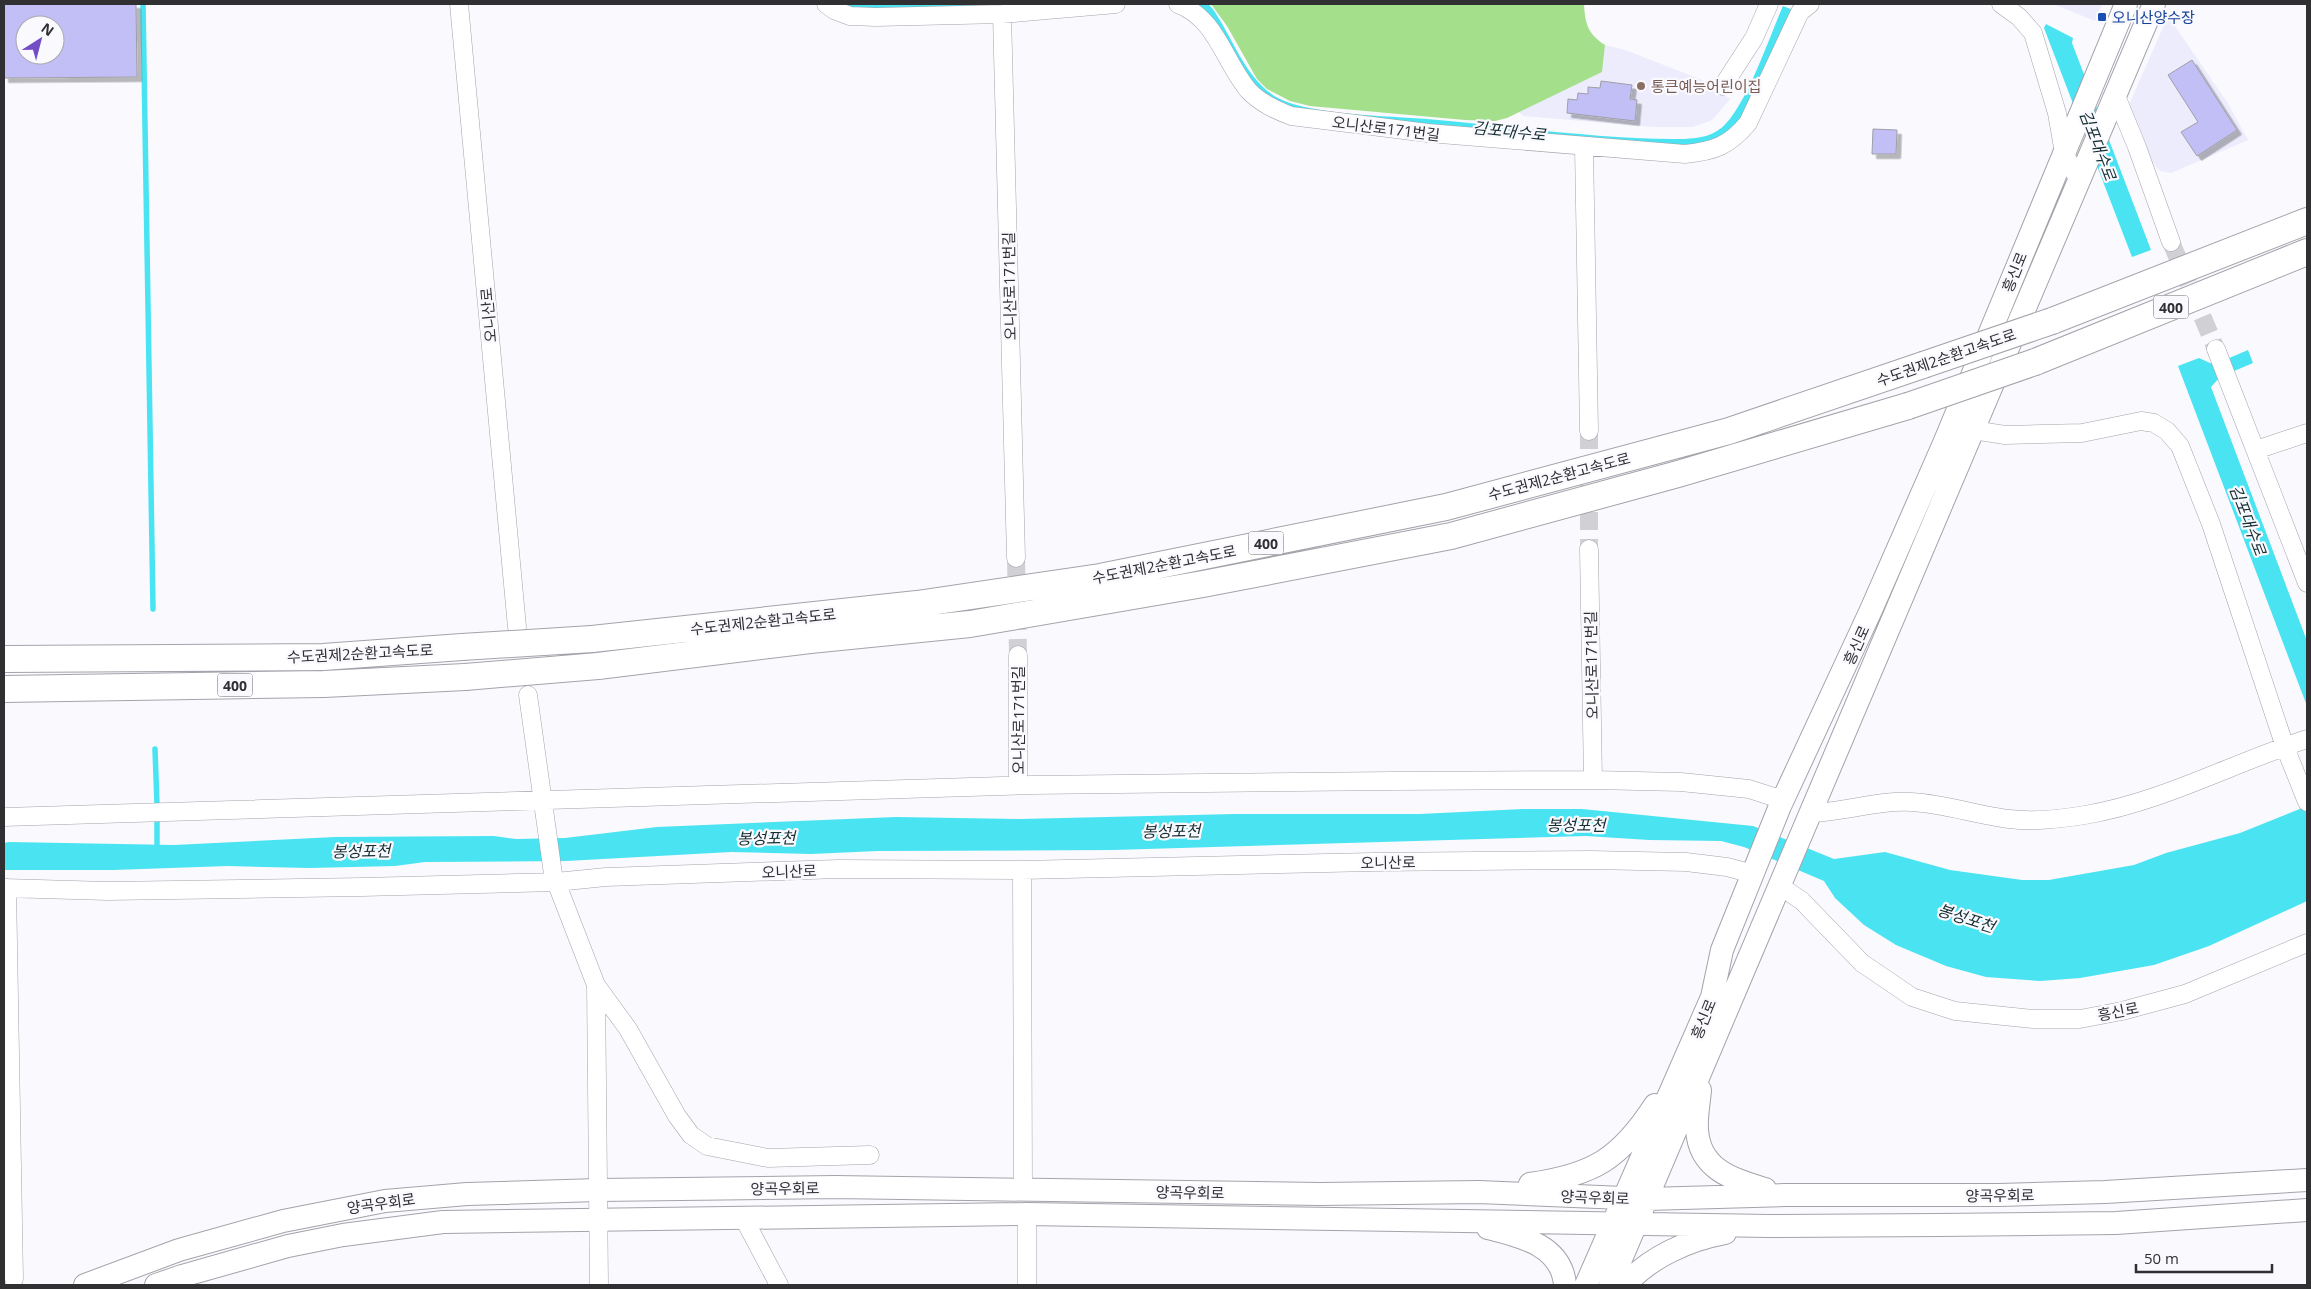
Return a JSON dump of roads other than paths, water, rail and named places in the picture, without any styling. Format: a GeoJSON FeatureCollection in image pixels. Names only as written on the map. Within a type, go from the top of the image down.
{"type":"FeatureCollection","features":[{"type":"Feature","properties":{"kind":"highway","name":"수도권제2순환고속도로"},"geometry":{"type":"LineString","coordinates":[[4,659],[323,656],[592,639],[917,604],[1100,577],[1427,510],[1729,431],[2052,321],[2307,222]]}},
{"type":"Feature","properties":{"kind":"highway","name":"수도권제2순환고속도로"},"geometry":{"type":"LineString","coordinates":[[4,689],[315,684],[465,677],[598,666],[810,640],[970,624],[1203,584],[1451,536],[1678,474],[1908,406],[2035,362],[2307,252]]}},
{"type":"Feature","properties":{"kind":"main road","name":"흥신로"},"geometry":{"type":"LineString","coordinates":[[1610,1285],[1647,1199],[1695,1063],[1722,950],[1782,803],[1867,619],[1941,450],[2126,4]]}},
{"type":"Feature","properties":{"kind":"main road","name":"흥신로"},"geometry":{"type":"LineString","coordinates":[[1586,1285],[1625,1198],[1695,1063],[1783,880],[2082,171],[2115,100],[2154,4]]}},
{"type":"Feature","properties":{"kind":"main road"},"geometry":{"type":"LineString","coordinates":[[1479,1192],[1557,1180],[1593,1168],[1619,1150],[1695,1063]]}},
{"type":"Feature","properties":{"kind":"main road"},"geometry":{"type":"LineString","coordinates":[[1695,1063],[1697,1130],[1701,1147],[1715,1169],[1729,1178],[1786,1194]]}},
{"type":"Feature","properties":{"kind":"main road","name":"양곡우회로"},"geometry":{"type":"LineString","coordinates":[[85,1285],[178,1250],[283,1221],[336,1209],[386,1201],[467,1194],[598,1190],[835,1187],[1320,1194],[1479,1192],[1647,1199],[1786,1194],[2000,1196],[2307,1180]]}},
{"type":"Feature","properties":{"kind":"main road","name":"양곡우회로"},"geometry":{"type":"LineString","coordinates":[[156,1285],[237,1260],[344,1235],[442,1222],[1027,1214],[1450,1219],[1769,1226],[2116,1223],[2307,1210]]}},
{"type":"Feature","properties":{"kind":"main road"},"geometry":{"type":"LineString","coordinates":[[1450,1219],[1540,1244],[1556,1258],[1565,1285]]}},
{"type":"Feature","properties":{"kind":"main road"},"geometry":{"type":"LineString","coordinates":[[1626,1285],[1647,1265],[1703,1237],[1769,1226]]}},
{"type":"Feature","properties":{"kind":"street","name":"오니산로"},"geometry":{"type":"LineString","coordinates":[[459,4],[517,627]]}},
{"type":"Feature","properties":{"kind":"street"},"geometry":{"type":"LineString","coordinates":[[826,4],[834,10],[850,16],[876,17],[1002,14],[1116,4]]}},
{"type":"Feature","properties":{"kind":"street","name":"오니산로171번길"},"geometry":{"type":"LineString","coordinates":[[1178,4],[1191,9],[1204,20],[1248,89],[1266,104],[1292,116],[1428,133],[1685,154],[1721,146],[1736,137],[1748,122],[1800,12],[1806,5]]}},
{"type":"Feature","properties":{"kind":"street"},"geometry":{"type":"LineString","coordinates":[[1723,86],[1754,38],[1769,4]]}},
{"type":"Feature","properties":{"kind":"street"},"geometry":{"type":"LineString","coordinates":[[2001,4],[2020,17],[2033,33],[2057,113],[2064,153],[2082,171]]}},
{"type":"Feature","properties":{"kind":"street","name":"오니산로171번길"},"geometry":{"type":"LineString","coordinates":[[1002,14],[1016,558]]}},
{"type":"Feature","properties":{"kind":"street"},"geometry":{"type":"LineString","coordinates":[[2115,100],[2137,147],[2171,242]]}},
{"type":"Feature","properties":{"kind":"street"},"geometry":{"type":"LineString","coordinates":[[1584,147],[1589,432]]}},
{"type":"Feature","properties":{"kind":"street"},"geometry":{"type":"LineString","coordinates":[[2218,354],[2307,583]]}},
{"type":"Feature","properties":{"kind":"street"},"geometry":{"type":"LineString","coordinates":[[1974,430],[2005,434],[2082,433],[2140,420],[2154,423],[2167,431],[2180,446],[2211,524],[2288,752],[2307,802]]}},
{"type":"Feature","properties":{"kind":"street"},"geometry":{"type":"LineString","coordinates":[[2256,450],[2307,433]]}},
{"type":"Feature","properties":{"kind":"street","name":"오니산로171번길"},"geometry":{"type":"LineString","coordinates":[[1589,549],[1593,780]]}},
{"type":"Feature","properties":{"kind":"street","name":"오니산로171번길"},"geometry":{"type":"LineString","coordinates":[[1018,655],[1018,785]]}},
{"type":"Feature","properties":{"kind":"street"},"geometry":{"type":"LineString","coordinates":[[528,695],[555,878],[596,986],[628,1029],[677,1116],[691,1135],[707,1146],[768,1158],[870,1155]]}},
{"type":"Feature","properties":{"kind":"street"},"geometry":{"type":"LineString","coordinates":[[1809,816],[1875,804],[1911,802],[1958,808],[2011,819],[2055,819],[2086,815],[2288,752],[2307,740]]}},
{"type":"Feature","properties":{"kind":"street"},"geometry":{"type":"LineString","coordinates":[[4,817],[543,804],[1018,785],[1593,780],[1681,782],[1749,789],[1782,803]]}},
{"type":"Feature","properties":{"kind":"street","name":"오니산로"},"geometry":{"type":"LineString","coordinates":[[5,888],[108,891],[819,870],[1022,870],[1373,862],[1591,860],[1686,862],[1755,870]]}},
{"type":"Feature","properties":{"kind":"street"},"geometry":{"type":"LineString","coordinates":[[1022,870],[1023,1189]]}},
{"type":"Feature","properties":{"kind":"street","name":"흥신로"},"geometry":{"type":"LineString","coordinates":[[1783,880],[1862,963],[1912,997],[1955,1011],[2033,1019],[2080,1018],[2122,1011],[2185,994],[2307,943]]}},
{"type":"Feature","properties":{"kind":"street"},"geometry":{"type":"LineString","coordinates":[[5,888],[14,1279]]}},
{"type":"Feature","properties":{"kind":"street"},"geometry":{"type":"LineString","coordinates":[[596,986],[599,1285]]}},
{"type":"Feature","properties":{"kind":"street"},"geometry":{"type":"LineString","coordinates":[[1027,1214],[1027,1285]]}},
{"type":"Feature","properties":{"kind":"street"},"geometry":{"type":"LineString","coordinates":[[743,1217],[779,1285]]}},
{"type":"Feature","properties":{"kind":"water"},"geometry":{"type":"Polygon","coordinates":[[[834,4],[1025,4],[865,12],[834,4]]]}},
{"type":"Feature","properties":{"kind":"water","name":"김포대수로"},"geometry":{"type":"Polygon","coordinates":[[[1197,4],[1208,4],[1212,8],[1240,57],[1257,80],[1278,98],[1292,104],[1350,114],[1427,119],[1581,134],[1673,139],[1707,136],[1727,123],[1746,93],[1783,6],[1793,10],[1735,131],[1697,149],[1295,112],[1256,92],[1207,14],[1197,4]]]}},
{"type":"Feature","properties":{"kind":"water","name":"김포대수로"},"geometry":{"type":"Polygon","coordinates":[[[2046,24],[2073,38],[2072,43],[2151,250],[2132,257],[2044,28],[2046,24]]]}},
{"type":"Feature","properties":{"kind":"water","name":"김포대수로"},"geometry":{"type":"Polygon","coordinates":[[[2248,350],[2253,363],[2220,377],[2211,387],[2307,641],[2307,706],[2178,366],[2199,358],[2215,364],[2248,350]]]}},
{"type":"Feature","properties":{"kind":"water","name":"봉성포천"},"geometry":{"type":"Polygon","coordinates":[[[2307,806],[2307,901],[2209,946],[2154,965],[2080,978],[2040,981],[1986,977],[1946,966],[1896,945],[1864,925],[1835,898],[1824,881],[1744,847],[1721,841],[1649,840],[1586,836],[1113,850],[878,851],[811,854],[731,852],[566,861],[425,862],[395,866],[309,868],[228,866],[113,870],[4,870],[4,843],[9,842],[174,845],[335,837],[494,836],[516,839],[565,838],[657,827],[896,817],[1020,819],[1235,814],[1420,814],[1523,809],[1582,809],[1753,826],[1834,859],[1885,852],[1950,870],[2022,880],[2049,880],[2134,865],[2166,853],[2240,833],[2307,806]]]}},
{"type":"Feature","properties":{"kind":"waterway"},"geometry":{"type":"LineString","coordinates":[[143,4],[153,609]]}},
{"type":"Feature","properties":{"kind":"waterway"},"geometry":{"type":"LineString","coordinates":[[155,749],[157,805]]}},
{"type":"Feature","properties":{"kind":"waterway"},"geometry":{"type":"LineString","coordinates":[[157,820],[157,851]]}},
{"type":"Feature","properties":{"kind":"tunnel"},"geometry":{"type":"LineString","coordinates":[[2171,242],[2216,349]]}},
{"type":"Feature","properties":{"kind":"tunnel"},"geometry":{"type":"LineString","coordinates":[[1589,431],[1589,549]]}},
{"type":"Feature","properties":{"kind":"tunnel"},"geometry":{"type":"LineString","coordinates":[[1016,558],[1018,655]]}},
{"type":"Feature","properties":{"kind":"place","name":"오니산양수장"},"geometry":{"type":"Point","coordinates":[2102,17]}},
{"type":"Feature","properties":{"kind":"place","name":"통큰예능어린이집"},"geometry":{"type":"Point","coordinates":[1641,86]}}]}
